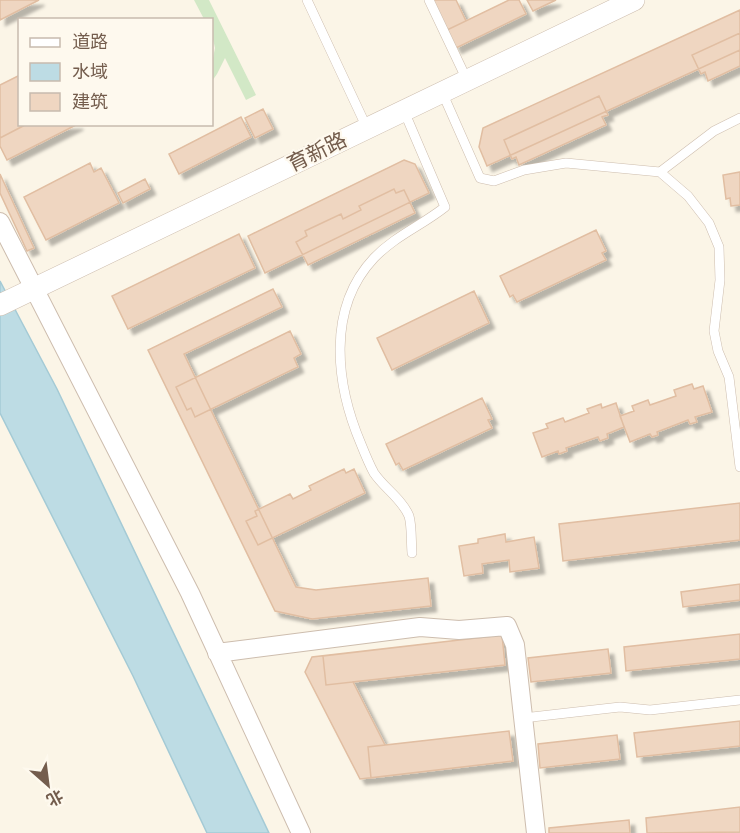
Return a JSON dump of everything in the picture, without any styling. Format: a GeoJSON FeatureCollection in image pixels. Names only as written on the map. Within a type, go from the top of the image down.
{"type":"FeatureCollection","features":[{"type":"Feature","properties":{"kind":"street","name":"育新路"},"geometry":{"type":"LineString","coordinates":[[0,305],[634,0]]}},
{"type":"Feature","properties":{"kind":"street"},"geometry":{"type":"LineString","coordinates":[[0,222],[30,290],[190,593],[301,833]]}},
{"type":"Feature","properties":{"kind":"street"},"geometry":{"type":"LineString","coordinates":[[217,653],[420,627],[459,630],[507,626],[515,645],[536,833]]}},
{"type":"Feature","properties":{"kind":"lane"},"geometry":{"type":"LineString","coordinates":[[307,0],[367,128]]}},
{"type":"Feature","properties":{"kind":"lane"},"geometry":{"type":"LineString","coordinates":[[429,0],[467,80]]}},
{"type":"Feature","properties":{"kind":"lane"},"geometry":{"type":"LineString","coordinates":[[442,92],[480,178],[494,181],[524,170],[566,163],[660,172],[688,196],[700,210],[710,223],[719,247],[720,280],[714,331],[718,351],[729,377],[740,467]]}},
{"type":"Feature","properties":{"kind":"lane"},"geometry":{"type":"LineString","coordinates":[[404,111],[445,207],[391,242],[372,260],[351,292],[339,339],[346,407],[375,474],[409,516],[412,553]]}},
{"type":"Feature","properties":{"kind":"lane"},"geometry":{"type":"LineString","coordinates":[[660,172],[714,131],[740,118]]}},
{"type":"Feature","properties":{"kind":"lane"},"geometry":{"type":"LineString","coordinates":[[523,718],[620,707],[650,710],[740,700]]}},
{"type":"Feature","properties":{"kind":"green space"},"geometry":{"type":"Polygon","coordinates":[[[194,0],[209,0],[256,95],[246,100],[225,58],[213,80],[215,48],[213,18],[203,18],[194,0]]]}},
{"type":"Feature","properties":{"kind":"water"},"geometry":{"type":"Polygon","coordinates":[[[0,281],[57,389],[269,833],[207,833],[133,676],[0,413],[0,281]]]}},
{"type":"Feature","properties":{"kind":"building"},"geometry":{"type":"Polygon","coordinates":[[[0,0],[39,0],[0,20],[0,0]]]}},
{"type":"Feature","properties":{"kind":"building"},"geometry":{"type":"Polygon","coordinates":[[[432,0],[456,0],[466,21],[447,30],[432,0]]]}},
{"type":"Feature","properties":{"kind":"building"},"geometry":{"type":"Polygon","coordinates":[[[509,0],[519,0],[526,14],[456,48],[447,30],[509,0]]]}},
{"type":"Feature","properties":{"kind":"building"},"geometry":{"type":"Polygon","coordinates":[[[527,0],[556,0],[533,11],[527,0]]]}},
{"type":"Feature","properties":{"kind":"building"},"geometry":{"type":"Polygon","coordinates":[[[740,10],[740,50],[487,166],[479,147],[483,128],[740,10]]]}},
{"type":"Feature","properties":{"kind":"building"},"geometry":{"type":"Polygon","coordinates":[[[740,33],[740,66],[708,81],[705,72],[701,74],[692,55],[740,33]]]}},
{"type":"Feature","properties":{"kind":"building"},"geometry":{"type":"Polygon","coordinates":[[[18,76],[18,126],[23,126],[0,138],[0,85],[18,76]]]}},
{"type":"Feature","properties":{"kind":"building"},"geometry":{"type":"Polygon","coordinates":[[[599,96],[608,115],[602,117],[606,125],[519,165],[516,157],[512,159],[504,140],[599,96]]]}},
{"type":"Feature","properties":{"kind":"building"},"geometry":{"type":"Polygon","coordinates":[[[263,109],[273,129],[255,138],[245,118],[263,109]]]}},
{"type":"Feature","properties":{"kind":"building"},"geometry":{"type":"Polygon","coordinates":[[[241,117],[251,137],[179,174],[169,154],[241,117]]]}},
{"type":"Feature","properties":{"kind":"building"},"geometry":{"type":"Polygon","coordinates":[[[23,126],[74,126],[7,160],[0,146],[0,138],[23,126]]]}},
{"type":"Feature","properties":{"kind":"building"},"geometry":{"type":"Polygon","coordinates":[[[404,160],[415,164],[429,193],[265,273],[248,236],[404,160]]]}},
{"type":"Feature","properties":{"kind":"building"},"geometry":{"type":"Polygon","coordinates":[[[90,163],[94,172],[101,168],[119,203],[46,240],[24,197],[90,163]]]}},
{"type":"Feature","properties":{"kind":"building"},"geometry":{"type":"Polygon","coordinates":[[[740,172],[740,205],[731,206],[730,198],[726,199],[723,175],[740,172]]]}},
{"type":"Feature","properties":{"kind":"building"},"geometry":{"type":"Polygon","coordinates":[[[0,174],[34,248],[27,251],[0,193],[0,174]]]}},
{"type":"Feature","properties":{"kind":"building"},"geometry":{"type":"Polygon","coordinates":[[[145,179],[150,189],[123,203],[118,193],[145,179]]]}},
{"type":"Feature","properties":{"kind":"building"},"geometry":{"type":"Polygon","coordinates":[[[394,189],[396,193],[404,190],[415,213],[308,265],[296,242],[307,236],[305,231],[341,214],[343,219],[361,210],[359,206],[394,189]]]}},
{"type":"Feature","properties":{"kind":"building"},"geometry":{"type":"Polygon","coordinates":[[[596,230],[606,251],[602,253],[606,260],[517,302],[513,295],[510,297],[500,276],[596,230]]]}},
{"type":"Feature","properties":{"kind":"building"},"geometry":{"type":"Polygon","coordinates":[[[239,234],[255,268],[128,329],[112,296],[239,234]]]}},
{"type":"Feature","properties":{"kind":"building"},"geometry":{"type":"Polygon","coordinates":[[[273,289],[282,307],[184,354],[296,587],[316,590],[428,578],[431,606],[312,619],[275,611],[148,350],[273,289]]]}},
{"type":"Feature","properties":{"kind":"building"},"geometry":{"type":"Polygon","coordinates":[[[474,291],[489,323],[392,370],[377,338],[474,291]]]}},
{"type":"Feature","properties":{"kind":"building"},"geometry":{"type":"Polygon","coordinates":[[[290,331],[301,354],[294,358],[298,367],[195,417],[191,408],[187,410],[176,387],[290,331]]]}},
{"type":"Feature","properties":{"kind":"building"},"geometry":{"type":"Polygon","coordinates":[[[692,384],[694,389],[703,386],[712,412],[695,417],[697,422],[690,424],[688,420],[657,432],[658,435],[652,437],[650,434],[630,442],[620,416],[634,411],[632,406],[648,400],[650,405],[676,396],[674,390],[692,384]]]}},
{"type":"Feature","properties":{"kind":"building"},"geometry":{"type":"Polygon","coordinates":[[[482,398],[492,419],[488,420],[492,428],[403,470],[399,463],[396,465],[386,444],[482,398]]]}},
{"type":"Feature","properties":{"kind":"building"},"geometry":{"type":"Polygon","coordinates":[[[616,403],[624,427],[607,434],[608,438],[600,441],[598,437],[566,448],[567,451],[559,454],[558,451],[542,457],[533,433],[548,428],[546,424],[563,418],[565,422],[589,413],[587,409],[601,404],[602,408],[616,403]]]}},
{"type":"Feature","properties":{"kind":"building"},"geometry":{"type":"Polygon","coordinates":[[[344,469],[346,473],[354,469],[365,493],[258,545],[246,521],[257,516],[255,511],[290,494],[293,499],[311,490],[309,486],[344,469]]]}},
{"type":"Feature","properties":{"kind":"building"},"geometry":{"type":"Polygon","coordinates":[[[740,503],[740,540],[563,561],[559,524],[740,503]]]}},
{"type":"Feature","properties":{"kind":"building"},"geometry":{"type":"Polygon","coordinates":[[[505,534],[506,542],[534,537],[539,568],[510,572],[509,560],[482,564],[483,573],[464,576],[459,546],[478,543],[478,539],[505,534]]]}},
{"type":"Feature","properties":{"kind":"building"},"geometry":{"type":"Polygon","coordinates":[[[740,584],[740,600],[683,607],[681,592],[740,584]]]}},
{"type":"Feature","properties":{"kind":"building"},"geometry":{"type":"Polygon","coordinates":[[[740,634],[740,659],[626,671],[624,647],[740,634]]]}},
{"type":"Feature","properties":{"kind":"building"},"geometry":{"type":"Polygon","coordinates":[[[502,635],[505,665],[326,685],[323,656],[502,635]]]}},
{"type":"Feature","properties":{"kind":"building"},"geometry":{"type":"Polygon","coordinates":[[[502,635],[505,665],[353,682],[385,745],[509,731],[513,761],[360,779],[305,672],[312,657],[502,635]]]}},
{"type":"Feature","properties":{"kind":"building"},"geometry":{"type":"Polygon","coordinates":[[[608,649],[611,673],[531,682],[528,658],[608,649]]]}},
{"type":"Feature","properties":{"kind":"building"},"geometry":{"type":"Polygon","coordinates":[[[740,721],[740,746],[637,757],[634,733],[740,721]]]}},
{"type":"Feature","properties":{"kind":"building"},"geometry":{"type":"Polygon","coordinates":[[[509,731],[513,761],[371,778],[368,747],[509,731]]]}},
{"type":"Feature","properties":{"kind":"building"},"geometry":{"type":"Polygon","coordinates":[[[617,735],[620,759],[540,768],[538,744],[617,735]]]}},
{"type":"Feature","properties":{"kind":"building"},"geometry":{"type":"Polygon","coordinates":[[[740,807],[740,832],[647,833],[646,818],[740,807]]]}},
{"type":"Feature","properties":{"kind":"building"},"geometry":{"type":"Polygon","coordinates":[[[629,820],[630,833],[549,833],[549,828],[629,820]]]}}]}
